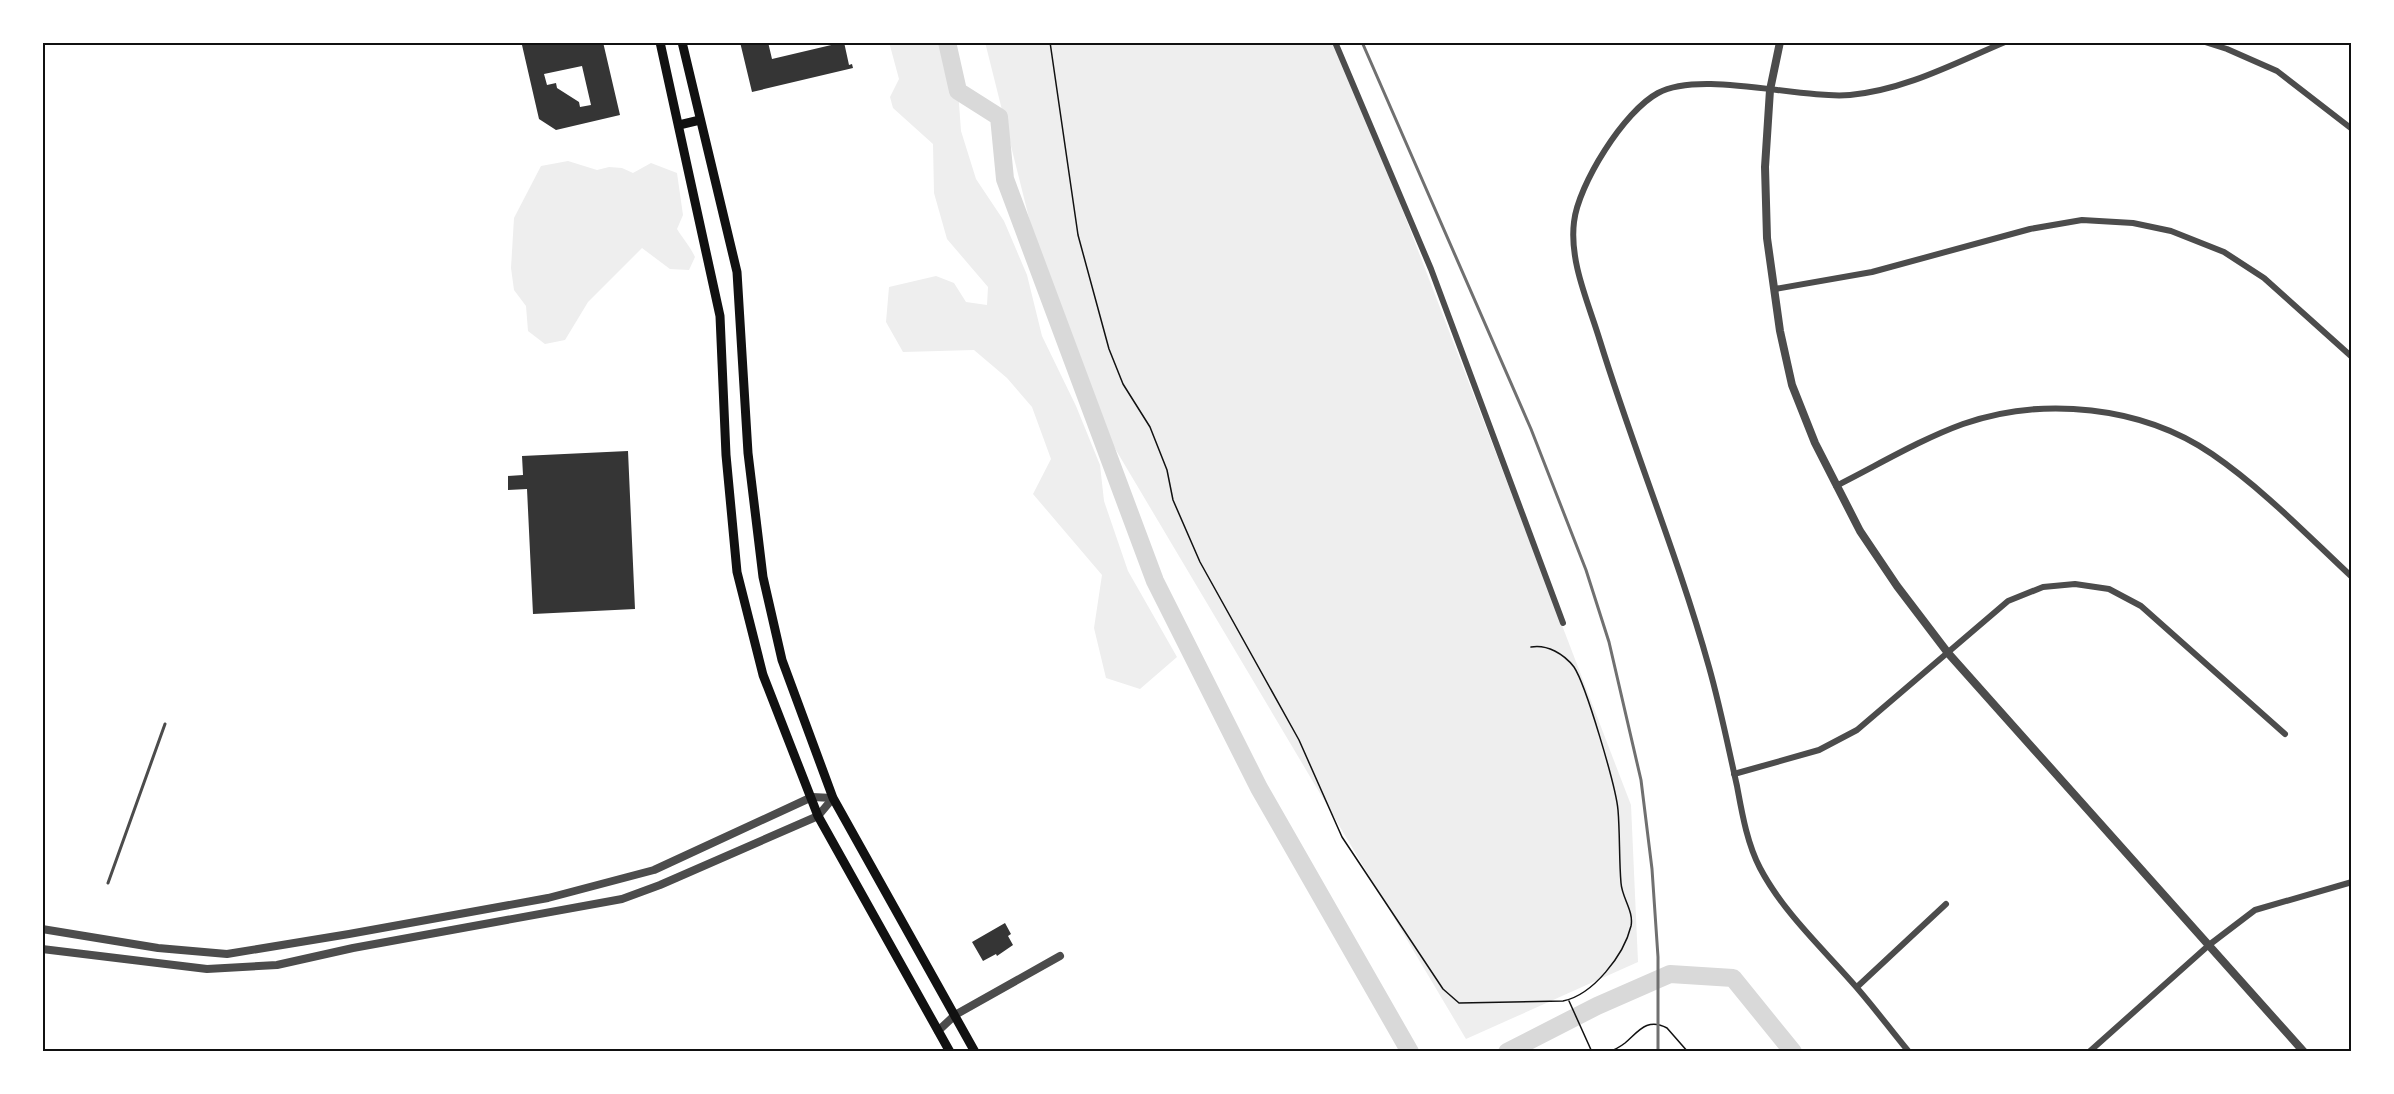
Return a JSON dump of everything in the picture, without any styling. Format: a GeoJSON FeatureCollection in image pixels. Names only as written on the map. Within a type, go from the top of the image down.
{"type":"FeatureCollection","features":[{"type":"Feature","properties":{"kind":"main road"},"geometry":{"type":"LineString","coordinates":[[660,42],[720,316],[726,455],[737,572],[763,675],[818,816],[950,1052]]}},
{"type":"Feature","properties":{"kind":"main road"},"geometry":{"type":"LineString","coordinates":[[682,42],[737,272],[748,453],[763,577],[782,660],[833,798],[975,1052]]}},
{"type":"Feature","properties":{"kind":"main road"},"geometry":{"type":"LineString","coordinates":[[679,125],[700,120]]}},
{"type":"Feature","properties":{"kind":"street"},"geometry":{"type":"LineString","coordinates":[[1335,42],[1431,269],[1563,623]]}},
{"type":"Feature","properties":{"kind":"street"},"geometry":{"type":"LineString","coordinates":[[1780,42],[1770,90],[1765,179],[1767,238],[1780,330],[1792,385],[1815,443],[1836,486],[1860,531],[1897,586],[1948,653],[2304,1052]]}},
{"type":"Feature","properties":{"kind":"street"},"geometry":{"type":"LineString","coordinates":[[1909,1052],[1857,987],[1789,911],[1759,868],[1746,830],[1711,672],[1690,600],[1606,359],[1576,260],[1574,222],[1586,184],[1605,148],[1631,116],[1658,93],[1693,83],[1847,95],[1887,89],[1929,75],[2005,42]]}},
{"type":"Feature","properties":{"kind":"street"},"geometry":{"type":"LineString","coordinates":[[2205,42],[2277,71],[2352,129]]}},
{"type":"Feature","properties":{"kind":"street"},"geometry":{"type":"LineString","coordinates":[[1775,289],[1872,272],[2030,229],[2082,220],[2133,223],[2171,231],[2224,252],[2264,278],[2352,357]]}},
{"type":"Feature","properties":{"kind":"street"},"geometry":{"type":"LineString","coordinates":[[1836,486],[1964,424],[2040,409],[2079,408],[2110,413],[2177,434],[2212,454],[2259,492],[2352,577]]}},
{"type":"Feature","properties":{"kind":"street"},"geometry":{"type":"LineString","coordinates":[[1734,774],[1819,750],[1857,730],[2008,601],[2043,587],[2075,584],[2109,589],[2141,606],[2285,734]]}},
{"type":"Feature","properties":{"kind":"street"},"geometry":{"type":"LineString","coordinates":[[42,929],[158,948],[227,954],[349,934],[548,898],[654,870],[812,797],[833,798]]}},
{"type":"Feature","properties":{"kind":"street"},"geometry":{"type":"LineString","coordinates":[[42,949],[207,969],[277,965],[352,948],[622,899],[660,885],[818,816],[833,798]]}},
{"type":"Feature","properties":{"kind":"street"},"geometry":{"type":"LineString","coordinates":[[654,870],[660,885]]}},
{"type":"Feature","properties":{"kind":"street"},"geometry":{"type":"LineString","coordinates":[[2089,1052],[2209,945],[2255,910],[2352,882]]}},
{"type":"Feature","properties":{"kind":"street"},"geometry":{"type":"LineString","coordinates":[[548,898],[549,911]]}},
{"type":"Feature","properties":{"kind":"street"},"geometry":{"type":"LineString","coordinates":[[1857,987],[1946,904]]}},
{"type":"Feature","properties":{"kind":"street"},"geometry":{"type":"LineString","coordinates":[[349,934],[352,948]]}},
{"type":"Feature","properties":{"kind":"street"},"geometry":{"type":"LineString","coordinates":[[83,954],[88,938]]}},
{"type":"Feature","properties":{"kind":"street"},"geometry":{"type":"LineString","coordinates":[[226,969],[227,954]]}},
{"type":"Feature","properties":{"kind":"street"},"geometry":{"type":"LineString","coordinates":[[938,1030],[955,1015],[1060,956]]}},
{"type":"Feature","properties":{"kind":"lane"},"geometry":{"type":"LineString","coordinates":[[108,882],[165,724]]}},
{"type":"Feature","properties":{"kind":"path"},"geometry":{"type":"LineString","coordinates":[[1050,42],[1078,235],[1109,349],[1123,384],[1150,427],[1167,470],[1173,500],[1200,562],[1299,740],[1346,845],[1443,989],[1459,1003],[1569,999],[1591,988],[1611,964],[1630,928],[1631,913],[1621,888],[1616,797],[1584,691],[1575,669],[1564,658],[1544,646],[1531,647]]}},
{"type":"Feature","properties":{"kind":"path"},"geometry":{"type":"LineString","coordinates":[[1569,999],[1591,1051]]}},
{"type":"Feature","properties":{"kind":"path"},"geometry":{"type":"LineString","coordinates":[[1608,1052],[1625,1043],[1640,1027],[1647,1026],[1667,1028],[1688,1052]]}},
{"type":"Feature","properties":{"kind":"shaded area"},"geometry":{"type":"Polygon","coordinates":[[[889,42],[947,42],[958,90],[961,131],[976,179],[1004,221],[1027,275],[1042,336],[1076,406],[1100,465],[1104,501],[1128,571],[1177,657],[1140,689],[1106,678],[1094,628],[1102,575],[1033,494],[1051,459],[1032,407],[1007,378],[974,350],[903,352],[886,322],[889,287],[936,276],[954,283],[966,302],[987,305],[988,287],[947,239],[934,193],[933,144],[893,108],[890,97],[899,79],[889,42]]]}},
{"type":"Feature","properties":{"kind":"shaded area"},"geometry":{"type":"Polygon","coordinates":[[[985,42],[1338,42],[1631,805],[1638,962],[1466,1039],[1066,366],[985,42]]]}},
{"type":"Feature","properties":{"kind":"shaded area"},"geometry":{"type":"Polygon","coordinates":[[[568,161],[597,170],[609,167],[622,168],[633,173],[651,163],[677,173],[683,215],[677,229],[695,257],[689,270],[670,269],[642,248],[588,302],[565,340],[545,344],[528,331],[526,306],[514,290],[511,268],[514,218],[541,166],[568,161]]]}},
{"type":"Feature","properties":{"kind":"building"},"geometry":{"type":"Polygon","coordinates":[[[537,42],[603,42],[620,115],[556,130],[539,119],[522,45],[537,42]],[[582,66],[544,74],[547,85],[556,83],[557,88],[579,102],[580,107],[591,105],[582,66]]]}},
{"type":"Feature","properties":{"kind":"building"},"geometry":{"type":"Polygon","coordinates":[[[740,42],[768,42],[772,59],[844,42],[849,65],[852,64],[853,68],[752,92],[740,42]]]}},
{"type":"Feature","properties":{"kind":"building"},"geometry":{"type":"Polygon","coordinates":[[[628,451],[635,609],[533,614],[527,489],[508,490],[508,476],[523,475],[522,456],[628,451]]]}},
{"type":"Feature","properties":{"kind":"building"},"geometry":{"type":"Polygon","coordinates":[[[1005,923],[1011,934],[1008,936],[1013,945],[997,956],[996,954],[983,961],[972,942],[1005,923]]]}},
{"type":"Feature","properties":{"kind":"waterway"},"geometry":{"type":"LineString","coordinates":[[947,42],[958,91],[999,117],[1005,179],[1155,581],[1259,788],[1410,1052]]}},
{"type":"Feature","properties":{"kind":"waterway"},"geometry":{"type":"LineString","coordinates":[[1507,1052],[1597,1006],[1670,974],[1733,978],[1793,1052]]}},
{"type":"Feature","properties":{"kind":"railway"},"geometry":{"type":"LineString","coordinates":[[1362,42],[1531,429],[1586,570],[1609,642],[1641,780],[1652,869],[1658,957],[1658,1052]]}}]}
